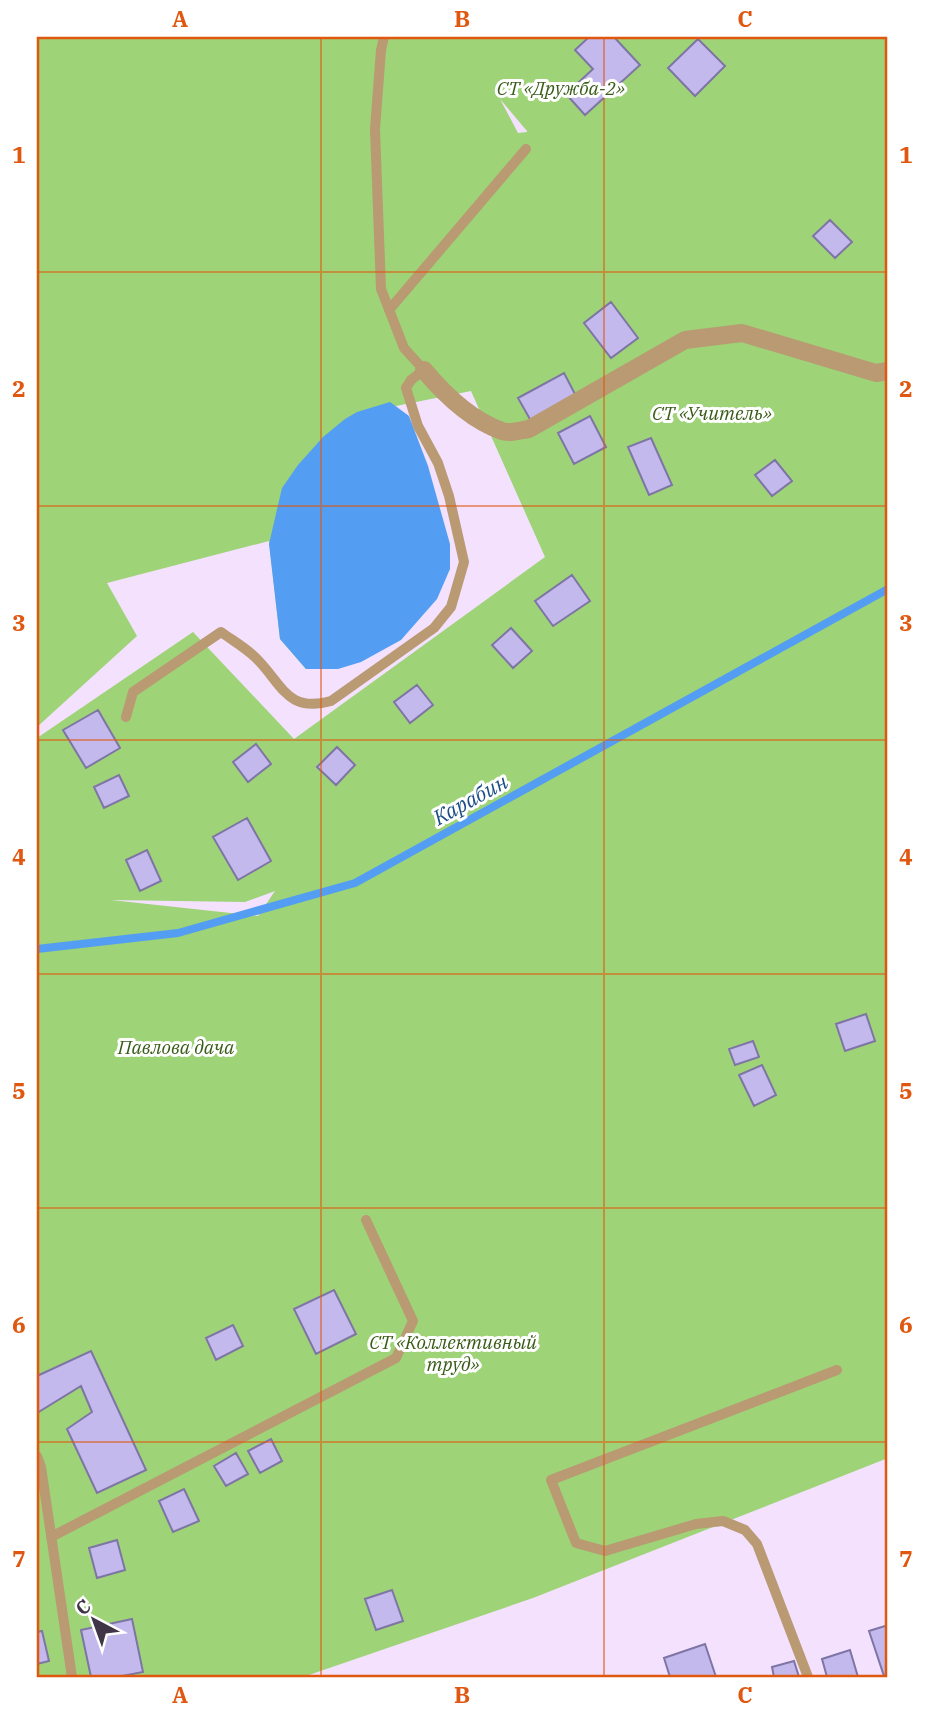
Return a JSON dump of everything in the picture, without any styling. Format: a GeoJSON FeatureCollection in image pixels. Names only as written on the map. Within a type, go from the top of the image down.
{"type":"FeatureCollection","features":[{"type":"Feature","properties":{"kind":"street"},"geometry":{"type":"LineString","coordinates":[[424,370],[457,404],[504,432],[529,429],[685,340],[742,333],[876,373],[888,371]]}},
{"type":"Feature","properties":{"kind":"lane"},"geometry":{"type":"LineString","coordinates":[[126,717],[133,692],[221,632],[256,658],[282,691],[296,701],[312,706],[331,701],[434,628],[451,607],[464,562],[449,496],[438,463],[418,426],[406,388],[411,380],[424,370],[404,348],[381,289],[375,129],[384,37]]}},
{"type":"Feature","properties":{"kind":"lane"},"geometry":{"type":"LineString","coordinates":[[389,310],[526,149]]}},
{"type":"Feature","properties":{"kind":"lane"},"geometry":{"type":"LineString","coordinates":[[51,1537],[396,1357],[413,1321],[366,1220]]}},
{"type":"Feature","properties":{"kind":"lane"},"geometry":{"type":"LineString","coordinates":[[808,1677],[757,1544],[745,1530],[723,1521],[696,1524],[605,1551],[576,1543],[551,1480],[838,1370]]}},
{"type":"Feature","properties":{"kind":"lane"},"geometry":{"type":"LineString","coordinates":[[37,1456],[41,1467],[72,1677]]}},
{"type":"Feature","properties":{"kind":"green space"},"geometry":{"type":"Polygon","coordinates":[[[37,37],[888,37],[888,1458],[533,1598],[303,1677],[37,1677],[37,738],[193,632],[294,739],[545,557],[471,391],[376,410],[306,669],[280,639],[269,541],[107,583],[137,636],[37,727],[37,37]],[[500,99],[518,133],[527,132],[527,131],[500,99]],[[275,891],[245,902],[111,900],[258,916],[275,891]]]}},
{"type":"Feature","properties":{"kind":"water"},"geometry":{"type":"Polygon","coordinates":[[[390,402],[409,416],[428,466],[450,544],[450,569],[437,599],[401,640],[361,662],[338,669],[306,669],[280,639],[269,544],[282,488],[323,437],[345,419],[357,412],[390,402]]]}},
{"type":"Feature","properties":{"kind":"building"},"geometry":{"type":"Polygon","coordinates":[[[589,37],[614,37],[640,65],[585,115],[566,94],[593,69],[575,50],[589,37]]]}},
{"type":"Feature","properties":{"kind":"building"},"geometry":{"type":"Polygon","coordinates":[[[698,39],[725,66],[695,96],[668,68],[698,39]]]}},
{"type":"Feature","properties":{"kind":"building"},"geometry":{"type":"Polygon","coordinates":[[[830,220],[852,242],[835,258],[813,236],[830,220]]]}},
{"type":"Feature","properties":{"kind":"building"},"geometry":{"type":"Polygon","coordinates":[[[611,302],[638,338],[611,358],[584,323],[611,302]]]}},
{"type":"Feature","properties":{"kind":"building"},"geometry":{"type":"Polygon","coordinates":[[[564,373],[576,396],[531,421],[518,398],[564,373]]]}},
{"type":"Feature","properties":{"kind":"building"},"geometry":{"type":"Polygon","coordinates":[[[590,416],[606,447],[574,464],[558,433],[590,416]]]}},
{"type":"Feature","properties":{"kind":"building"},"geometry":{"type":"Polygon","coordinates":[[[651,438],[672,485],[649,495],[628,447],[651,438]]]}},
{"type":"Feature","properties":{"kind":"building"},"geometry":{"type":"Polygon","coordinates":[[[775,460],[792,481],[772,496],[755,475],[775,460]]]}},
{"type":"Feature","properties":{"kind":"building"},"geometry":{"type":"Polygon","coordinates":[[[572,575],[590,601],[553,626],[535,601],[572,575]]]}},
{"type":"Feature","properties":{"kind":"building"},"geometry":{"type":"Polygon","coordinates":[[[511,628],[532,651],[513,668],[492,645],[511,628]]]}},
{"type":"Feature","properties":{"kind":"building"},"geometry":{"type":"Polygon","coordinates":[[[417,685],[433,705],[410,723],[394,702],[417,685]]]}},
{"type":"Feature","properties":{"kind":"building"},"geometry":{"type":"Polygon","coordinates":[[[98,710],[120,748],[86,768],[63,730],[98,710]]]}},
{"type":"Feature","properties":{"kind":"building"},"geometry":{"type":"Polygon","coordinates":[[[256,744],[271,764],[248,782],[233,762],[256,744]]]}},
{"type":"Feature","properties":{"kind":"building"},"geometry":{"type":"Polygon","coordinates":[[[337,747],[355,765],[336,785],[317,767],[337,747]]]}},
{"type":"Feature","properties":{"kind":"building"},"geometry":{"type":"Polygon","coordinates":[[[119,775],[129,796],[104,808],[94,787],[119,775]]]}},
{"type":"Feature","properties":{"kind":"building"},"geometry":{"type":"Polygon","coordinates":[[[247,818],[271,861],[238,880],[213,837],[247,818]]]}},
{"type":"Feature","properties":{"kind":"building"},"geometry":{"type":"Polygon","coordinates":[[[147,850],[161,881],[140,891],[126,860],[147,850]]]}},
{"type":"Feature","properties":{"kind":"building"},"geometry":{"type":"Polygon","coordinates":[[[866,1014],[875,1041],[845,1051],[836,1024],[866,1014]]]}},
{"type":"Feature","properties":{"kind":"building"},"geometry":{"type":"Polygon","coordinates":[[[753,1041],[759,1057],[735,1065],[729,1049],[753,1041]]]}},
{"type":"Feature","properties":{"kind":"building"},"geometry":{"type":"Polygon","coordinates":[[[762,1065],[776,1095],[754,1106],[739,1075],[762,1065]]]}},
{"type":"Feature","properties":{"kind":"building"},"geometry":{"type":"Polygon","coordinates":[[[334,1290],[356,1334],[316,1354],[294,1309],[334,1290]]]}},
{"type":"Feature","properties":{"kind":"building"},"geometry":{"type":"Polygon","coordinates":[[[233,1325],[243,1346],[216,1360],[206,1338],[233,1325]]]}},
{"type":"Feature","properties":{"kind":"building"},"geometry":{"type":"Polygon","coordinates":[[[91,1351],[146,1470],[97,1493],[67,1429],[92,1412],[81,1386],[37,1413],[37,1376],[91,1351]]]}},
{"type":"Feature","properties":{"kind":"building"},"geometry":{"type":"Polygon","coordinates":[[[271,1439],[282,1461],[260,1473],[248,1451],[271,1439]]]}},
{"type":"Feature","properties":{"kind":"building"},"geometry":{"type":"Polygon","coordinates":[[[236,1453],[248,1474],[226,1486],[214,1466],[236,1453]]]}},
{"type":"Feature","properties":{"kind":"building"},"geometry":{"type":"Polygon","coordinates":[[[184,1489],[199,1521],[173,1532],[159,1501],[184,1489]]]}},
{"type":"Feature","properties":{"kind":"building"},"geometry":{"type":"Polygon","coordinates":[[[117,1540],[125,1570],[97,1578],[89,1548],[117,1540]]]}},
{"type":"Feature","properties":{"kind":"building"},"geometry":{"type":"Polygon","coordinates":[[[392,1590],[403,1621],[376,1630],[365,1599],[392,1590]]]}},
{"type":"Feature","properties":{"kind":"building"},"geometry":{"type":"Polygon","coordinates":[[[132,1619],[143,1672],[117,1677],[91,1677],[81,1630],[132,1619]]]}},
{"type":"Feature","properties":{"kind":"building"},"geometry":{"type":"Polygon","coordinates":[[[888,1625],[888,1675],[884,1676],[869,1631],[888,1625]]]}},
{"type":"Feature","properties":{"kind":"building"},"geometry":{"type":"Polygon","coordinates":[[[42,1631],[49,1661],[37,1664],[37,1632],[42,1631]]]}},
{"type":"Feature","properties":{"kind":"building"},"geometry":{"type":"Polygon","coordinates":[[[705,1644],[716,1677],[670,1677],[664,1658],[705,1644]]]}},
{"type":"Feature","properties":{"kind":"building"},"geometry":{"type":"Polygon","coordinates":[[[850,1650],[858,1677],[827,1677],[822,1659],[850,1650]]]}},
{"type":"Feature","properties":{"kind":"building"},"geometry":{"type":"Polygon","coordinates":[[[794,1661],[799,1677],[774,1677],[772,1667],[794,1661]]]}},
{"type":"Feature","properties":{"kind":"waterway","name":"Карабин"},"geometry":{"type":"LineString","coordinates":[[37,949],[178,933],[355,883],[888,589]]}},
{"type":"Feature","properties":{"kind":"park label","name":"СТ «Дружба-2»"},"geometry":{"type":"Point","coordinates":[561,88]}},
{"type":"Feature","properties":{"kind":"park label","name":"СТ «Учитель»"},"geometry":{"type":"Point","coordinates":[712,413]}},
{"type":"Feature","properties":{"kind":"park label","name":"Павлова дача"},"geometry":{"type":"Point","coordinates":[176,1047]}},
{"type":"Feature","properties":{"kind":"park label","name":"СТ «Коллективный труд»"},"geometry":{"type":"Point","coordinates":[453,1353]}}]}
